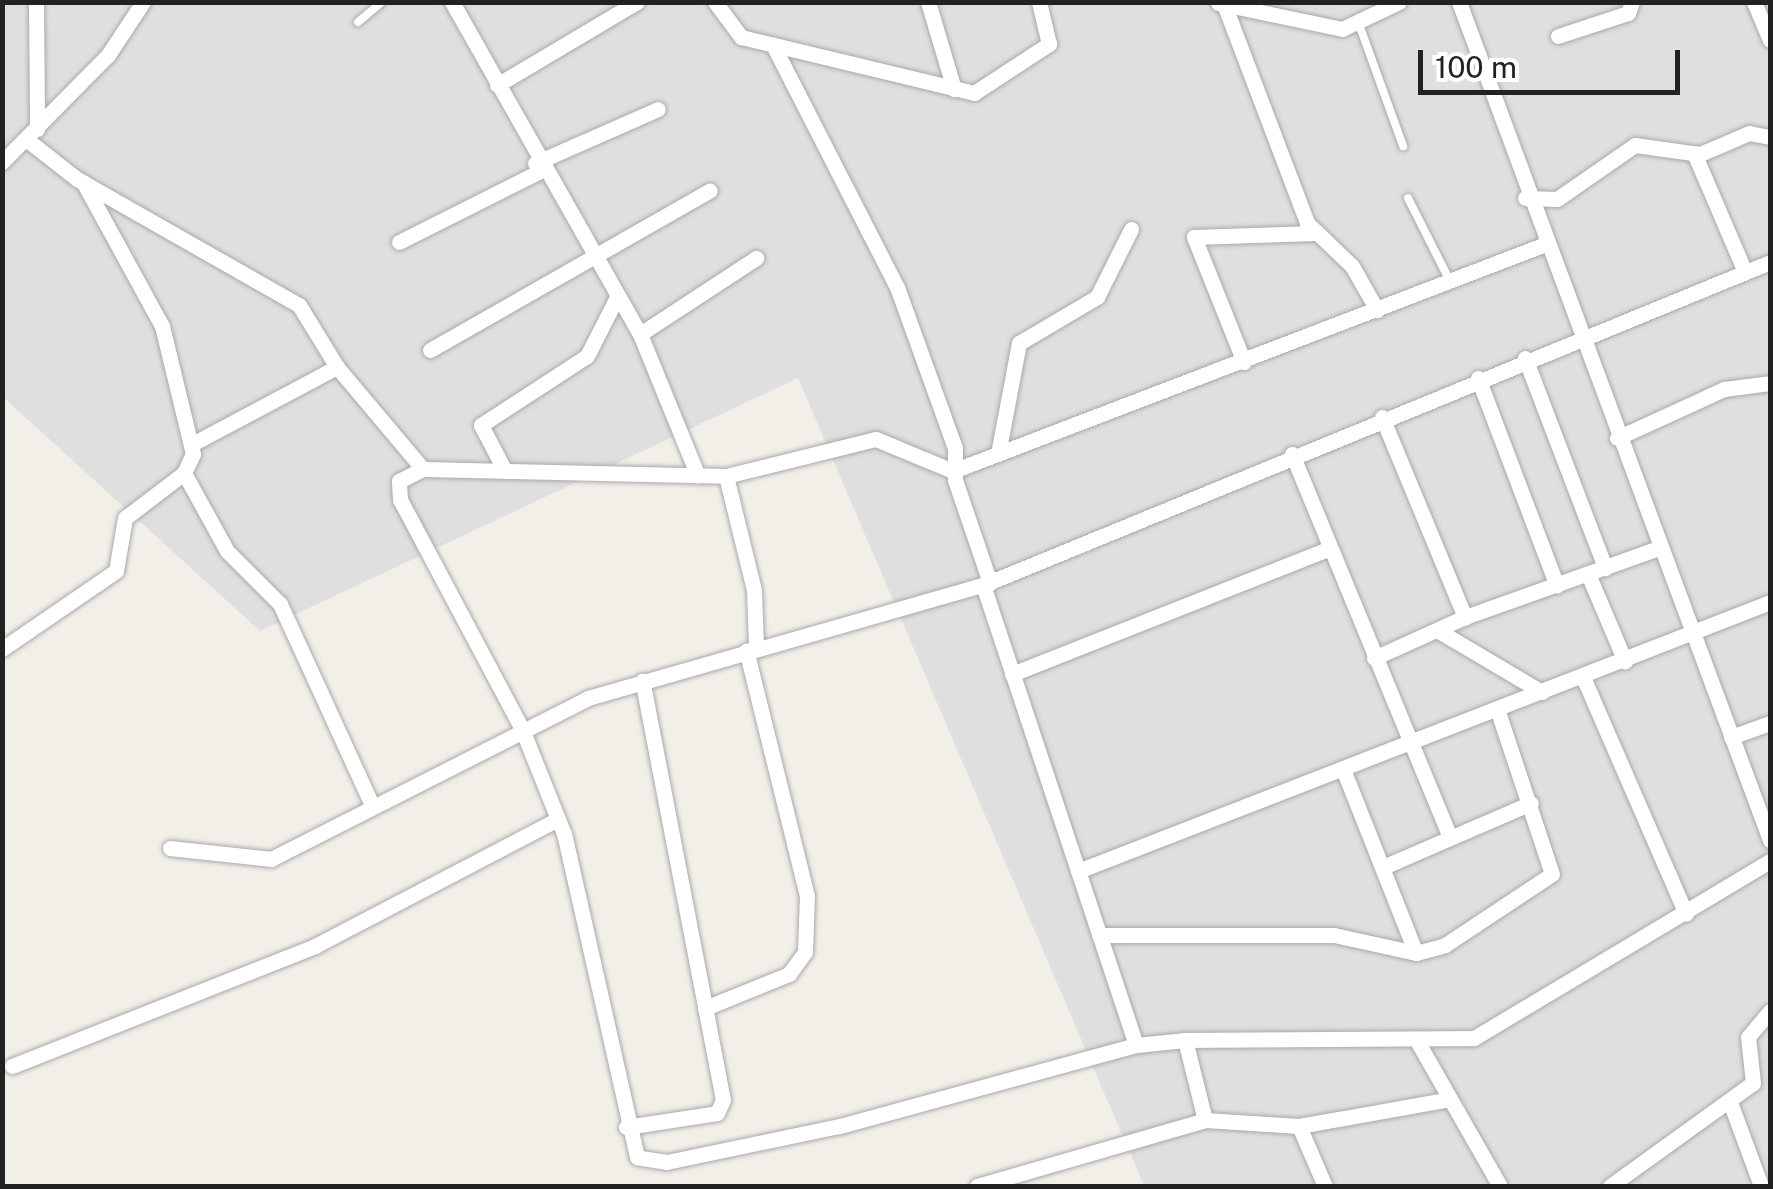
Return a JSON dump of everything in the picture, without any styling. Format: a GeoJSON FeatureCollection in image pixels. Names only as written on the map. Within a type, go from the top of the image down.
{"type":"FeatureCollection","features":[{"type":"Feature","properties":{"kind":"street"},"geometry":{"type":"LineString","coordinates":[[20,139],[36,2]]}},
{"type":"Feature","properties":{"kind":"street"},"geometry":{"type":"LineString","coordinates":[[2,162],[20,139],[116,47],[142,2]]}},
{"type":"Feature","properties":{"kind":"street"},"geometry":{"type":"LineString","coordinates":[[452,2],[538,167],[640,334],[698,476]]}},
{"type":"Feature","properties":{"kind":"street"},"geometry":{"type":"LineString","coordinates":[[600,2],[610,18]]}},
{"type":"Feature","properties":{"kind":"street"},"geometry":{"type":"LineString","coordinates":[[498,85],[637,2]]}},
{"type":"Feature","properties":{"kind":"street"},"geometry":{"type":"LineString","coordinates":[[715,2],[732,32],[954,88],[993,87],[1044,50],[1039,2]]}},
{"type":"Feature","properties":{"kind":"street"},"geometry":{"type":"LineString","coordinates":[[928,2],[954,88]]}},
{"type":"Feature","properties":{"kind":"street"},"geometry":{"type":"LineString","coordinates":[[1221,3],[1360,27],[1399,2]]}},
{"type":"Feature","properties":{"kind":"street"},"geometry":{"type":"LineString","coordinates":[[1459,2],[1543,244],[1770,840]]}},
{"type":"Feature","properties":{"kind":"street"},"geometry":{"type":"LineString","coordinates":[[1558,36],[1628,13],[1632,2]]}},
{"type":"Feature","properties":{"kind":"street"},"geometry":{"type":"LineString","coordinates":[[1754,2],[1770,40]]}},
{"type":"Feature","properties":{"kind":"street"},"geometry":{"type":"LineString","coordinates":[[1221,3],[1314,232],[1352,266],[1377,310]]}},
{"type":"Feature","properties":{"kind":"street"},"geometry":{"type":"LineString","coordinates":[[773,44],[897,287],[955,448],[953,471],[1012,674],[1136,1044]]}},
{"type":"Feature","properties":{"kind":"street"},"geometry":{"type":"LineString","coordinates":[[399,242],[538,167],[658,109]]}},
{"type":"Feature","properties":{"kind":"street"},"geometry":{"type":"LineString","coordinates":[[1526,198],[1557,198],[1635,145],[1694,153],[1756,132],[1770,136]]}},
{"type":"Feature","properties":{"kind":"street"},"geometry":{"type":"LineString","coordinates":[[20,139],[83,182],[299,304],[337,367],[423,469]]}},
{"type":"Feature","properties":{"kind":"street"},"geometry":{"type":"LineString","coordinates":[[1694,153],[1745,272]]}},
{"type":"Feature","properties":{"kind":"street"},"geometry":{"type":"LineString","coordinates":[[2,649],[116,571],[125,518],[184,472],[194,443],[162,326],[83,182]]}},
{"type":"Feature","properties":{"kind":"street"},"geometry":{"type":"LineString","coordinates":[[430,350],[589,252],[710,190]]}},
{"type":"Feature","properties":{"kind":"street"},"geometry":{"type":"LineString","coordinates":[[998,454],[1019,344],[1097,298],[1131,229]]}},
{"type":"Feature","properties":{"kind":"street"},"geometry":{"type":"LineString","coordinates":[[1244,362],[1194,237],[1314,232]]}},
{"type":"Feature","properties":{"kind":"street"},"geometry":{"type":"LineString","coordinates":[[1543,244],[953,471],[876,439],[726,476],[423,469],[399,481],[400,500],[522,729],[558,819],[626,1127],[637,1157],[667,1162],[854,1122],[1136,1044],[1186,1040],[1474,1038],[1770,861]]}},
{"type":"Feature","properties":{"kind":"street"},"geometry":{"type":"LineString","coordinates":[[640,334],[756,258]]}},
{"type":"Feature","properties":{"kind":"street"},"geometry":{"type":"LineString","coordinates":[[170,848],[271,860],[522,729],[642,681],[986,584],[1382,417],[1770,262]]}},
{"type":"Feature","properties":{"kind":"street"},"geometry":{"type":"LineString","coordinates":[[505,471],[481,425],[587,356],[616,297]]}},
{"type":"Feature","properties":{"kind":"street"},"geometry":{"type":"LineString","coordinates":[[1526,358],[1605,568]]}},
{"type":"Feature","properties":{"kind":"street"},"geometry":{"type":"LineString","coordinates":[[194,443],[337,367]]}},
{"type":"Feature","properties":{"kind":"street"},"geometry":{"type":"LineString","coordinates":[[1478,378],[1557,586]]}},
{"type":"Feature","properties":{"kind":"street"},"geometry":{"type":"LineString","coordinates":[[1617,438],[1724,389],[1770,383]]}},
{"type":"Feature","properties":{"kind":"street"},"geometry":{"type":"LineString","coordinates":[[1382,417],[1465,618]]}},
{"type":"Feature","properties":{"kind":"street"},"geometry":{"type":"LineString","coordinates":[[1292,454],[1325,550],[1450,838]]}},
{"type":"Feature","properties":{"kind":"street"},"geometry":{"type":"LineString","coordinates":[[184,472],[228,551],[280,604],[373,807]]}},
{"type":"Feature","properties":{"kind":"street"},"geometry":{"type":"LineString","coordinates":[[706,1008],[789,974],[805,952],[807,896],[751,649],[754,590],[726,476]]}},
{"type":"Feature","properties":{"kind":"street"},"geometry":{"type":"LineString","coordinates":[[1374,658],[1465,618],[1659,548]]}},
{"type":"Feature","properties":{"kind":"street"},"geometry":{"type":"LineString","coordinates":[[1012,674],[1325,550]]}},
{"type":"Feature","properties":{"kind":"street"},"geometry":{"type":"LineString","coordinates":[[1588,574],[1625,661]]}},
{"type":"Feature","properties":{"kind":"street"},"geometry":{"type":"LineString","coordinates":[[1078,871],[1693,636],[1770,602]]}},
{"type":"Feature","properties":{"kind":"street"},"geometry":{"type":"LineString","coordinates":[[1437,630],[1542,692]]}},
{"type":"Feature","properties":{"kind":"street"},"geometry":{"type":"LineString","coordinates":[[1583,677],[1686,914]]}},
{"type":"Feature","properties":{"kind":"street"},"geometry":{"type":"LineString","coordinates":[[626,1127],[722,1108],[642,681]]}},
{"type":"Feature","properties":{"kind":"street"},"geometry":{"type":"LineString","coordinates":[[1099,935],[1334,934],[1416,952],[1446,944],[1552,874],[1497,709]]}},
{"type":"Feature","properties":{"kind":"street"},"geometry":{"type":"LineString","coordinates":[[1731,738],[1770,723]]}},
{"type":"Feature","properties":{"kind":"street"},"geometry":{"type":"LineString","coordinates":[[1343,769],[1416,952]]}},
{"type":"Feature","properties":{"kind":"street"},"geometry":{"type":"LineString","coordinates":[[1383,867],[1531,803]]}},
{"type":"Feature","properties":{"kind":"street"},"geometry":{"type":"LineString","coordinates":[[12,1066],[315,946],[558,819]]}},
{"type":"Feature","properties":{"kind":"street"},"geometry":{"type":"LineString","coordinates":[[1610,1186],[1753,1083],[1748,1037],[1770,1011]]}},
{"type":"Feature","properties":{"kind":"street"},"geometry":{"type":"LineString","coordinates":[[1416,1039],[1500,1186]]}},
{"type":"Feature","properties":{"kind":"street"},"geometry":{"type":"LineString","coordinates":[[1186,1040],[1204,1120]]}},
{"type":"Feature","properties":{"kind":"street"},"geometry":{"type":"LineString","coordinates":[[977,1186],[1204,1120],[1299,1126],[1450,1099]]}},
{"type":"Feature","properties":{"kind":"street"},"geometry":{"type":"LineString","coordinates":[[1730,1102],[1761,1186]]}},
{"type":"Feature","properties":{"kind":"street"},"geometry":{"type":"LineString","coordinates":[[1299,1126],[1324,1186]]}},
{"type":"Feature","properties":{"kind":"lane"},"geometry":{"type":"LineString","coordinates":[[358,22],[382,2]]}},
{"type":"Feature","properties":{"kind":"lane"},"geometry":{"type":"LineString","coordinates":[[1360,27],[1404,146]]}},
{"type":"Feature","properties":{"kind":"lane"},"geometry":{"type":"LineString","coordinates":[[1408,198],[1450,281]]}},
{"type":"Feature","properties":{"kind":"shaded area"},"geometry":{"type":"Polygon","coordinates":[[[2,3],[1770,3],[1770,1186],[1144,1186],[798,378],[260,631],[3,397],[2,3]]]}}]}
